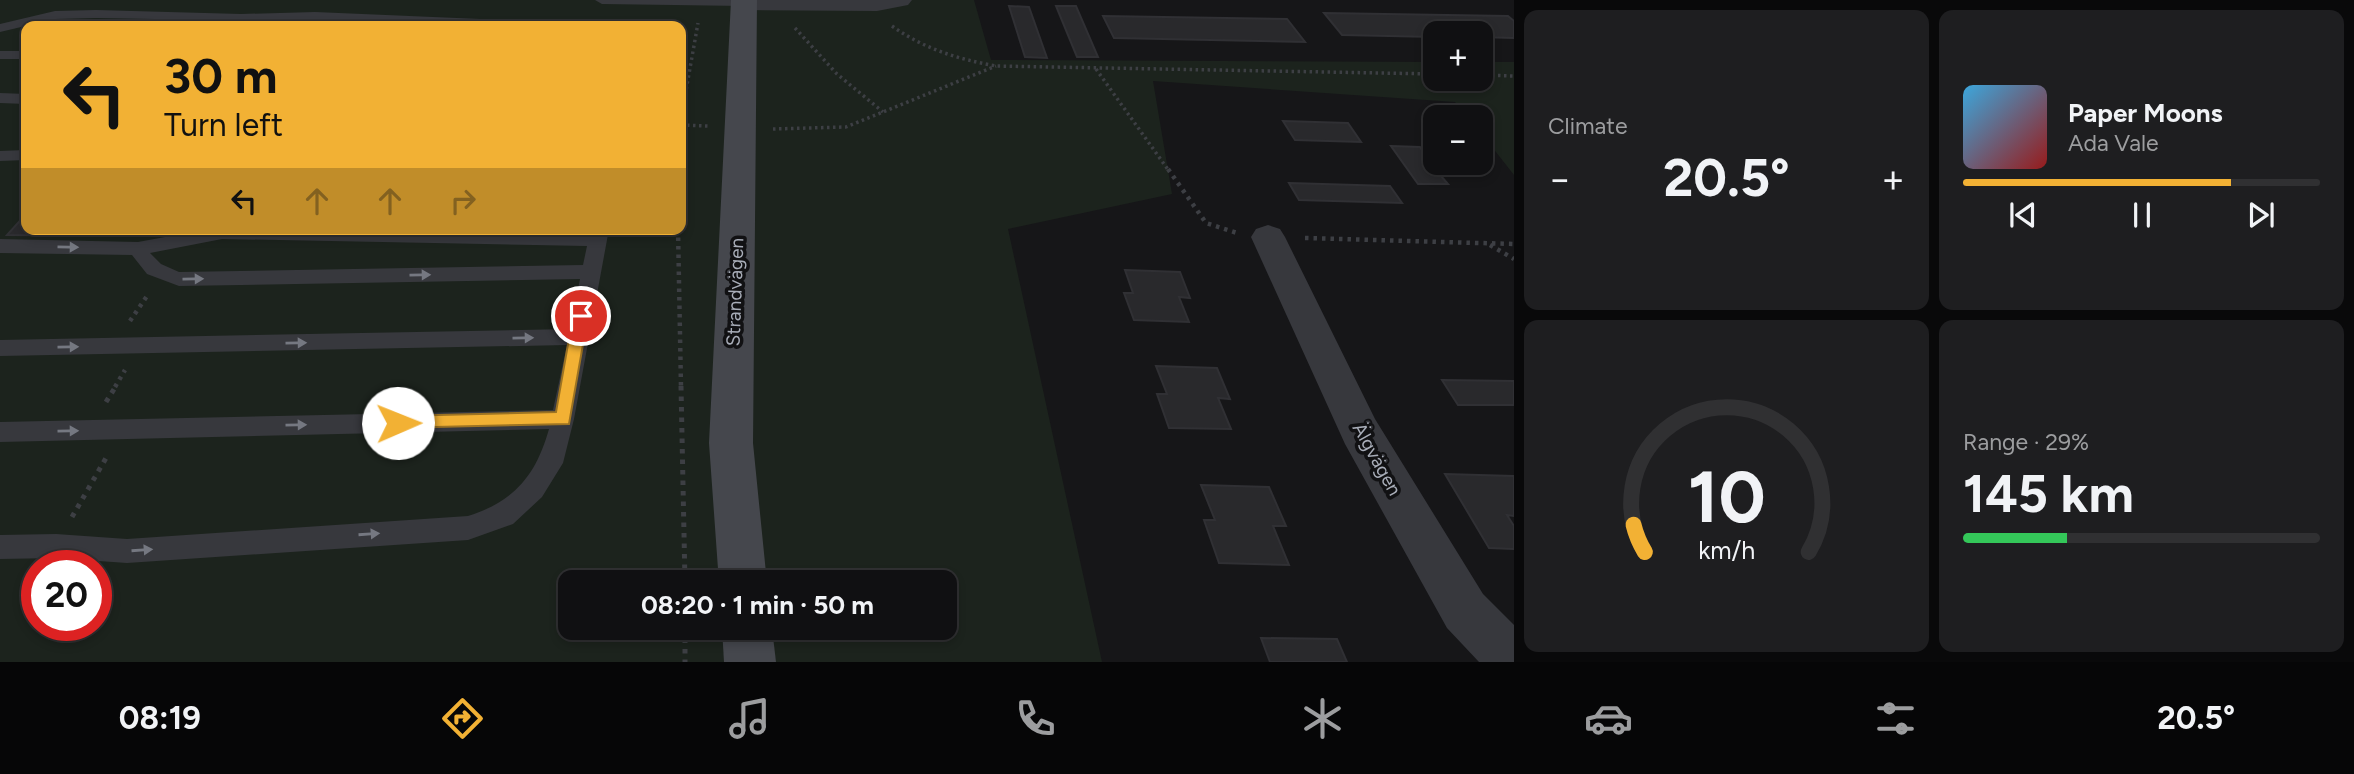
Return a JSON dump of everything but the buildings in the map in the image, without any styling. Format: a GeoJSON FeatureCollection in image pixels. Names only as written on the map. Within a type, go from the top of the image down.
{"type":"FeatureCollection","features":[{"type":"Feature","properties":{"kind":"street"},"geometry":{"type":"LineString","coordinates":[[756,2],[888,2]]}},
{"type":"Feature","properties":{"kind":"street","name":"Strandvägen"},"geometry":{"type":"LineString","coordinates":[[742,570],[731,443],[756,2]]}},
{"type":"Feature","properties":{"kind":"street","name":"Älgvägen"},"geometry":{"type":"LineString","coordinates":[[1268,237],[1360,431],[1465,611],[1514,662]]}},
{"type":"Feature","properties":{"kind":"street"},"geometry":{"type":"LineString","coordinates":[[748,640],[750,662]]}},
{"type":"Feature","properties":{"kind":"lane"},"geometry":{"type":"LineString","coordinates":[[315,16],[325,0]]}},
{"type":"Feature","properties":{"kind":"lane"},"geometry":{"type":"LineString","coordinates":[[602,0],[756,2]]}},
{"type":"Feature","properties":{"kind":"lane"},"geometry":{"type":"LineString","coordinates":[[30,21],[55,15],[241,18],[315,16],[432,21]]}},
{"type":"Feature","properties":{"kind":"lane"},"geometry":{"type":"LineString","coordinates":[[0,28],[21,23]]}},
{"type":"Feature","properties":{"kind":"lane"},"geometry":{"type":"LineString","coordinates":[[0,55],[21,55]]}},
{"type":"Feature","properties":{"kind":"lane"},"geometry":{"type":"LineString","coordinates":[[0,98],[21,99]]}},
{"type":"Feature","properties":{"kind":"lane"},"geometry":{"type":"LineString","coordinates":[[0,156],[21,155]]}},
{"type":"Feature","properties":{"kind":"lane"},"geometry":{"type":"LineString","coordinates":[[0,246],[138,249],[212,235]]}},
{"type":"Feature","properties":{"kind":"lane"},"geometry":{"type":"LineString","coordinates":[[0,547],[56,546],[127,551],[468,528],[504,516],[533,489],[551,463],[563,419],[576,337],[599,235]]}},
{"type":"Feature","properties":{"kind":"lane"},"geometry":{"type":"LineString","coordinates":[[138,249],[150,268],[161,275],[179,279],[589,272]]}},
{"type":"Feature","properties":{"kind":"lane"},"geometry":{"type":"LineString","coordinates":[[0,348],[576,337]]}},
{"type":"Feature","properties":{"kind":"lane"},"geometry":{"type":"LineString","coordinates":[[0,432],[563,419]]}},
{"type":"Feature","properties":{"kind":"path"},"geometry":{"type":"LineString","coordinates":[[686,91],[702,2]]}},
{"type":"Feature","properties":{"kind":"path"},"geometry":{"type":"LineString","coordinates":[[756,2],[793,27],[837,74],[883,112]]}},
{"type":"Feature","properties":{"kind":"path"},"geometry":{"type":"LineString","coordinates":[[888,2],[881,17],[912,40],[951,56],[996,66],[1423,74]]}},
{"type":"Feature","properties":{"kind":"path"},"geometry":{"type":"LineString","coordinates":[[765,128],[846,127],[996,66]]}},
{"type":"Feature","properties":{"kind":"path"},"geometry":{"type":"LineString","coordinates":[[1095,68],[1206,223],[1227,232],[1268,237],[1514,244]]}},
{"type":"Feature","properties":{"kind":"path"},"geometry":{"type":"LineString","coordinates":[[1493,75],[1514,76]]}},
{"type":"Feature","properties":{"kind":"path"},"geometry":{"type":"LineString","coordinates":[[686,125],[712,127]]}},
{"type":"Feature","properties":{"kind":"path"},"geometry":{"type":"LineString","coordinates":[[678,235],[685,570]]}},
{"type":"Feature","properties":{"kind":"path"},"geometry":{"type":"LineString","coordinates":[[1489,244],[1514,259]]}},
{"type":"Feature","properties":{"kind":"path"},"geometry":{"type":"LineString","coordinates":[[113,346],[161,275]]}},
{"type":"Feature","properties":{"kind":"path"},"geometry":{"type":"LineString","coordinates":[[88,430],[140,346]]}},
{"type":"Feature","properties":{"kind":"path"},"geometry":{"type":"LineString","coordinates":[[56,546],[122,429]]}},
{"type":"Feature","properties":{"kind":"path"},"geometry":{"type":"LineString","coordinates":[[685,640],[685,662]]}},
{"type":"Feature","properties":{"kind":"shaded area"},"geometry":{"type":"Polygon","coordinates":[[[0,0],[974,0],[991,60],[1423,62],[1423,91],[1493,91],[1493,62],[1514,62],[1514,175],[1493,148],[1493,105],[1457,105],[1455,102],[1153,81],[1172,194],[1008,229],[1102,662],[0,662],[0,0]]]}},
{"type":"Feature","properties":{"kind":"route"},"geometry":{"type":"LineString","coordinates":[[398,423],[563,419],[581,316]]}}]}
